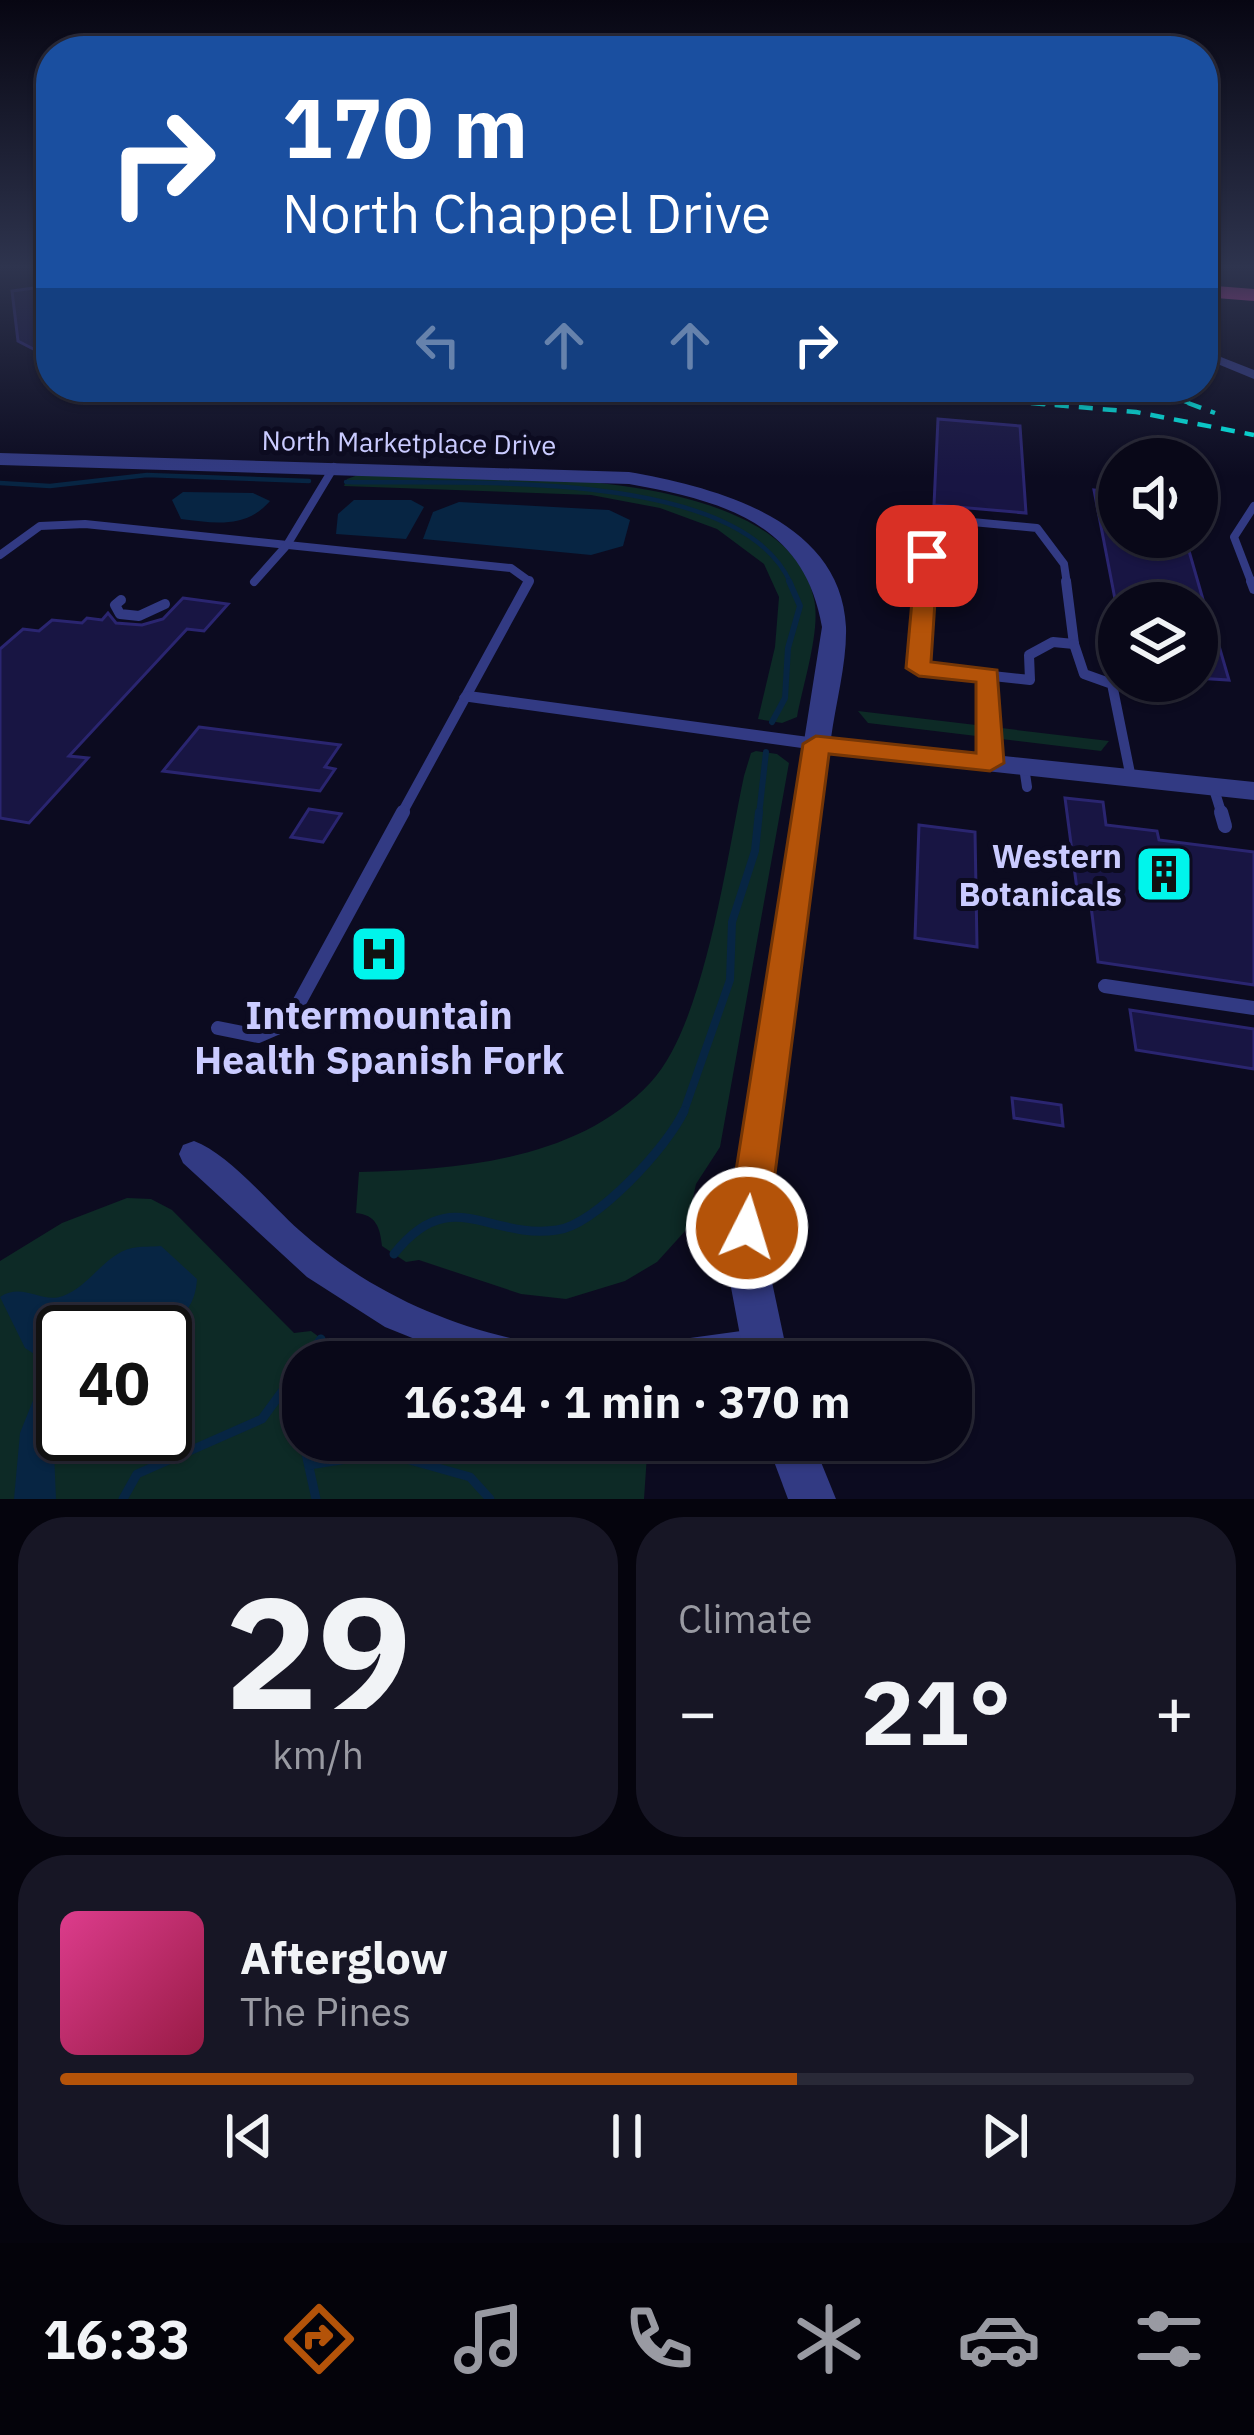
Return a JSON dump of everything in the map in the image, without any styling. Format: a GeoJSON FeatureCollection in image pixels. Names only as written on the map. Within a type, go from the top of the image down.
{"type":"FeatureCollection","features":[{"type":"Feature","properties":{"kind":"street"},"geometry":{"type":"LineString","coordinates":[[1218,360],[1254,375]]}},
{"type":"Feature","properties":{"kind":"street","name":"North Marketplace Drive"},"geometry":{"type":"LineString","coordinates":[[0,459],[578,473],[651,481],[730,504],[801,548],[826,580],[834,615],[816,744]]}},
{"type":"Feature","properties":{"kind":"street"},"geometry":{"type":"LineString","coordinates":[[469,697],[990,763],[1026,777],[1131,778],[1254,791]]}},
{"type":"Feature","properties":{"kind":"street"},"geometry":{"type":"LineString","coordinates":[[763,1341],[751,1282],[749,1193],[816,744]]}},
{"type":"Feature","properties":{"kind":"street"},"geometry":{"type":"LineString","coordinates":[[194,1154],[314,1262],[392,1315],[463,1341]]}},
{"type":"Feature","properties":{"kind":"street"},"geometry":{"type":"LineString","coordinates":[[797,1461],[812,1499]]}},
{"type":"Feature","properties":{"kind":"lane"},"geometry":{"type":"LineString","coordinates":[[254,582],[287,544],[334,467]]}},
{"type":"Feature","properties":{"kind":"lane"},"geometry":{"type":"LineString","coordinates":[[1254,506],[1234,537],[1254,589]]}},
{"type":"Feature","properties":{"kind":"lane"},"geometry":{"type":"LineString","coordinates":[[1075,644],[1053,643],[1029,655],[1030,680],[919,668],[929,518],[1037,528],[1064,564],[1075,644],[1088,679],[1112,684],[1131,778]]}},
{"type":"Feature","properties":{"kind":"lane"},"geometry":{"type":"LineString","coordinates":[[0,555],[32,530],[51,524],[511,568],[529,580],[288,1023],[258,1036],[218,1028]]}},
{"type":"Feature","properties":{"kind":"lane"},"geometry":{"type":"LineString","coordinates":[[121,600],[116,605],[120,614],[139,616],[165,604]]}},
{"type":"Feature","properties":{"kind":"lane"},"geometry":{"type":"LineString","coordinates":[[988,675],[990,763]]}},
{"type":"Feature","properties":{"kind":"lane"},"geometry":{"type":"LineString","coordinates":[[1213,786],[1226,826]]}},
{"type":"Feature","properties":{"kind":"lane"},"geometry":{"type":"LineString","coordinates":[[1106,986],[1254,1008]]}},
{"type":"Feature","properties":{"kind":"green space"},"geometry":{"type":"Polygon","coordinates":[[[358,475],[542,478],[615,485],[685,498],[745,520],[790,553],[814,599],[813,641],[797,717],[782,723],[758,719],[775,647],[779,597],[764,564],[717,529],[660,508],[591,495],[344,486],[347,479],[358,475]]]}},
{"type":"Feature","properties":{"kind":"green space"},"geometry":{"type":"Polygon","coordinates":[[[858,711],[1109,741],[1101,751],[868,723],[858,711]]]}},
{"type":"Feature","properties":{"kind":"green space"},"geometry":{"type":"Polygon","coordinates":[[[751,753],[777,754],[789,763],[720,1147],[696,1184],[686,1230],[657,1262],[625,1281],[566,1299],[521,1294],[419,1260],[406,1262],[382,1246],[376,1223],[356,1213],[359,1172],[437,1168],[516,1156],[589,1129],[651,1082],[670,1055],[700,981],[744,776],[751,753]]]}},
{"type":"Feature","properties":{"kind":"green space"},"geometry":{"type":"Polygon","coordinates":[[[127,1198],[151,1199],[172,1210],[294,1333],[311,1331],[325,1341],[282,1341],[282,1461],[647,1461],[644,1499],[0,1499],[0,1261],[62,1223],[127,1198]]]}},
{"type":"Feature","properties":{"kind":"water"},"geometry":{"type":"Polygon","coordinates":[[[183,492],[253,493],[270,501],[240,520],[205,522],[181,519],[172,500],[183,492]]]}},
{"type":"Feature","properties":{"kind":"water"},"geometry":{"type":"Polygon","coordinates":[[[354,500],[411,500],[424,507],[406,539],[336,534],[338,514],[354,500]]]}},
{"type":"Feature","properties":{"kind":"water"},"geometry":{"type":"Polygon","coordinates":[[[459,502],[609,510],[630,520],[623,546],[591,555],[423,539],[433,512],[459,502]]]}},
{"type":"Feature","properties":{"kind":"water"},"geometry":{"type":"Polygon","coordinates":[[[161,1246],[197,1279],[189,1305],[36,1305],[36,1355],[25,1348],[0,1297],[16,1292],[63,1296],[122,1251],[161,1246]]]}},
{"type":"Feature","properties":{"kind":"water"},"geometry":{"type":"Polygon","coordinates":[[[36,1393],[36,1461],[54,1461],[56,1499],[14,1499],[20,1433],[36,1393]]]}},
{"type":"Feature","properties":{"kind":"building"},"geometry":{"type":"Polygon","coordinates":[[[18,337],[36,337],[36,350],[18,337]]]}},
{"type":"Feature","properties":{"kind":"building"},"geometry":{"type":"Polygon","coordinates":[[[938,419],[1020,426],[1026,513],[934,505],[938,419]]]}},
{"type":"Feature","properties":{"kind":"building"},"geometry":{"type":"Polygon","coordinates":[[[1107,558],[1191,558],[1198,582],[1112,582],[1107,558]]]}},
{"type":"Feature","properties":{"kind":"building"},"geometry":{"type":"Polygon","coordinates":[[[183,598],[228,604],[204,631],[187,629],[69,756],[88,758],[29,823],[0,818],[0,649],[23,629],[39,631],[52,620],[82,623],[87,618],[102,620],[108,613],[116,623],[142,625],[163,619],[183,598]]]}},
{"type":"Feature","properties":{"kind":"building"},"geometry":{"type":"Polygon","coordinates":[[[1218,642],[1229,680],[1218,679],[1218,642]]]}},
{"type":"Feature","properties":{"kind":"building"},"geometry":{"type":"Polygon","coordinates":[[[199,727],[340,745],[325,767],[335,769],[320,791],[163,771],[199,727]]]}},
{"type":"Feature","properties":{"kind":"building"},"geometry":{"type":"Polygon","coordinates":[[[1065,798],[1103,802],[1106,825],[1157,831],[1159,840],[1254,852],[1254,985],[1098,962],[1090,898],[1078,897],[1065,798]]]}},
{"type":"Feature","properties":{"kind":"building"},"geometry":{"type":"Polygon","coordinates":[[[309,809],[341,814],[323,842],[291,837],[309,809]]]}},
{"type":"Feature","properties":{"kind":"building"},"geometry":{"type":"Polygon","coordinates":[[[919,825],[975,832],[977,947],[915,938],[919,825]]]}},
{"type":"Feature","properties":{"kind":"building"},"geometry":{"type":"Polygon","coordinates":[[[1130,1010],[1254,1029],[1254,1069],[1136,1050],[1130,1010]]]}},
{"type":"Feature","properties":{"kind":"building"},"geometry":{"type":"Polygon","coordinates":[[[1012,1098],[1061,1105],[1063,1126],[1014,1118],[1012,1098]]]}},
{"type":"Feature","properties":{"kind":"waterway"},"geometry":{"type":"LineString","coordinates":[[0,483],[50,486],[147,475],[309,481]]}},
{"type":"Feature","properties":{"kind":"waterway"},"geometry":{"type":"LineString","coordinates":[[346,482],[522,484],[657,500],[715,518],[762,546],[789,582]]}},
{"type":"Feature","properties":{"kind":"waterway"},"geometry":{"type":"LineString","coordinates":[[772,722],[785,698],[788,648],[800,606],[789,582]]}},
{"type":"Feature","properties":{"kind":"waterway"},"geometry":{"type":"LineString","coordinates":[[759,815],[766,752]]}},
{"type":"Feature","properties":{"kind":"waterway"},"geometry":{"type":"LineString","coordinates":[[683,1114],[730,980],[732,922],[755,851],[759,812]]}},
{"type":"Feature","properties":{"kind":"waterway"},"geometry":{"type":"LineString","coordinates":[[394,1254],[415,1233],[452,1217],[533,1231],[573,1225],[629,1182],[663,1144],[684,1111]]}},
{"type":"Feature","properties":{"kind":"waterway"},"geometry":{"type":"LineString","coordinates":[[123,1499],[137,1474],[262,1419],[282,1392]]}},
{"type":"Feature","properties":{"kind":"waterway"},"geometry":{"type":"LineString","coordinates":[[309,1465],[385,1453],[470,1477],[490,1499]]}},
{"type":"Feature","properties":{"kind":"waterway"},"geometry":{"type":"LineString","coordinates":[[308,1461],[316,1499]]}},
{"type":"Feature","properties":{"kind":"railway"},"geometry":{"type":"LineString","coordinates":[[1019,402],[1066,406]]}},
{"type":"Feature","properties":{"kind":"railway"},"geometry":{"type":"LineString","coordinates":[[1185,402],[1196,406]]}},
{"type":"Feature","properties":{"kind":"railway"},"geometry":{"type":"LineString","coordinates":[[1031,403],[1066,406]]}},
{"type":"Feature","properties":{"kind":"railway"},"geometry":{"type":"LineString","coordinates":[[1188,403],[1215,413]]}},
{"type":"Feature","properties":{"kind":"railway"},"geometry":{"type":"LineString","coordinates":[[1066,406],[1136,412],[1254,435]]}},
{"type":"Feature","properties":{"kind":"place","name":"Western Botanicals"},"geometry":{"type":"Point","coordinates":[1164,874]}},
{"type":"Feature","properties":{"kind":"place","name":"Intermountain Health Spanish Fork"},"geometry":{"type":"Point","coordinates":[379,954]}},
{"type":"Feature","properties":{"kind":"route"},"geometry":{"type":"LineString","coordinates":[[747,1228],[816,744],[990,763],[988,675],[919,668],[927,556]]}}]}
